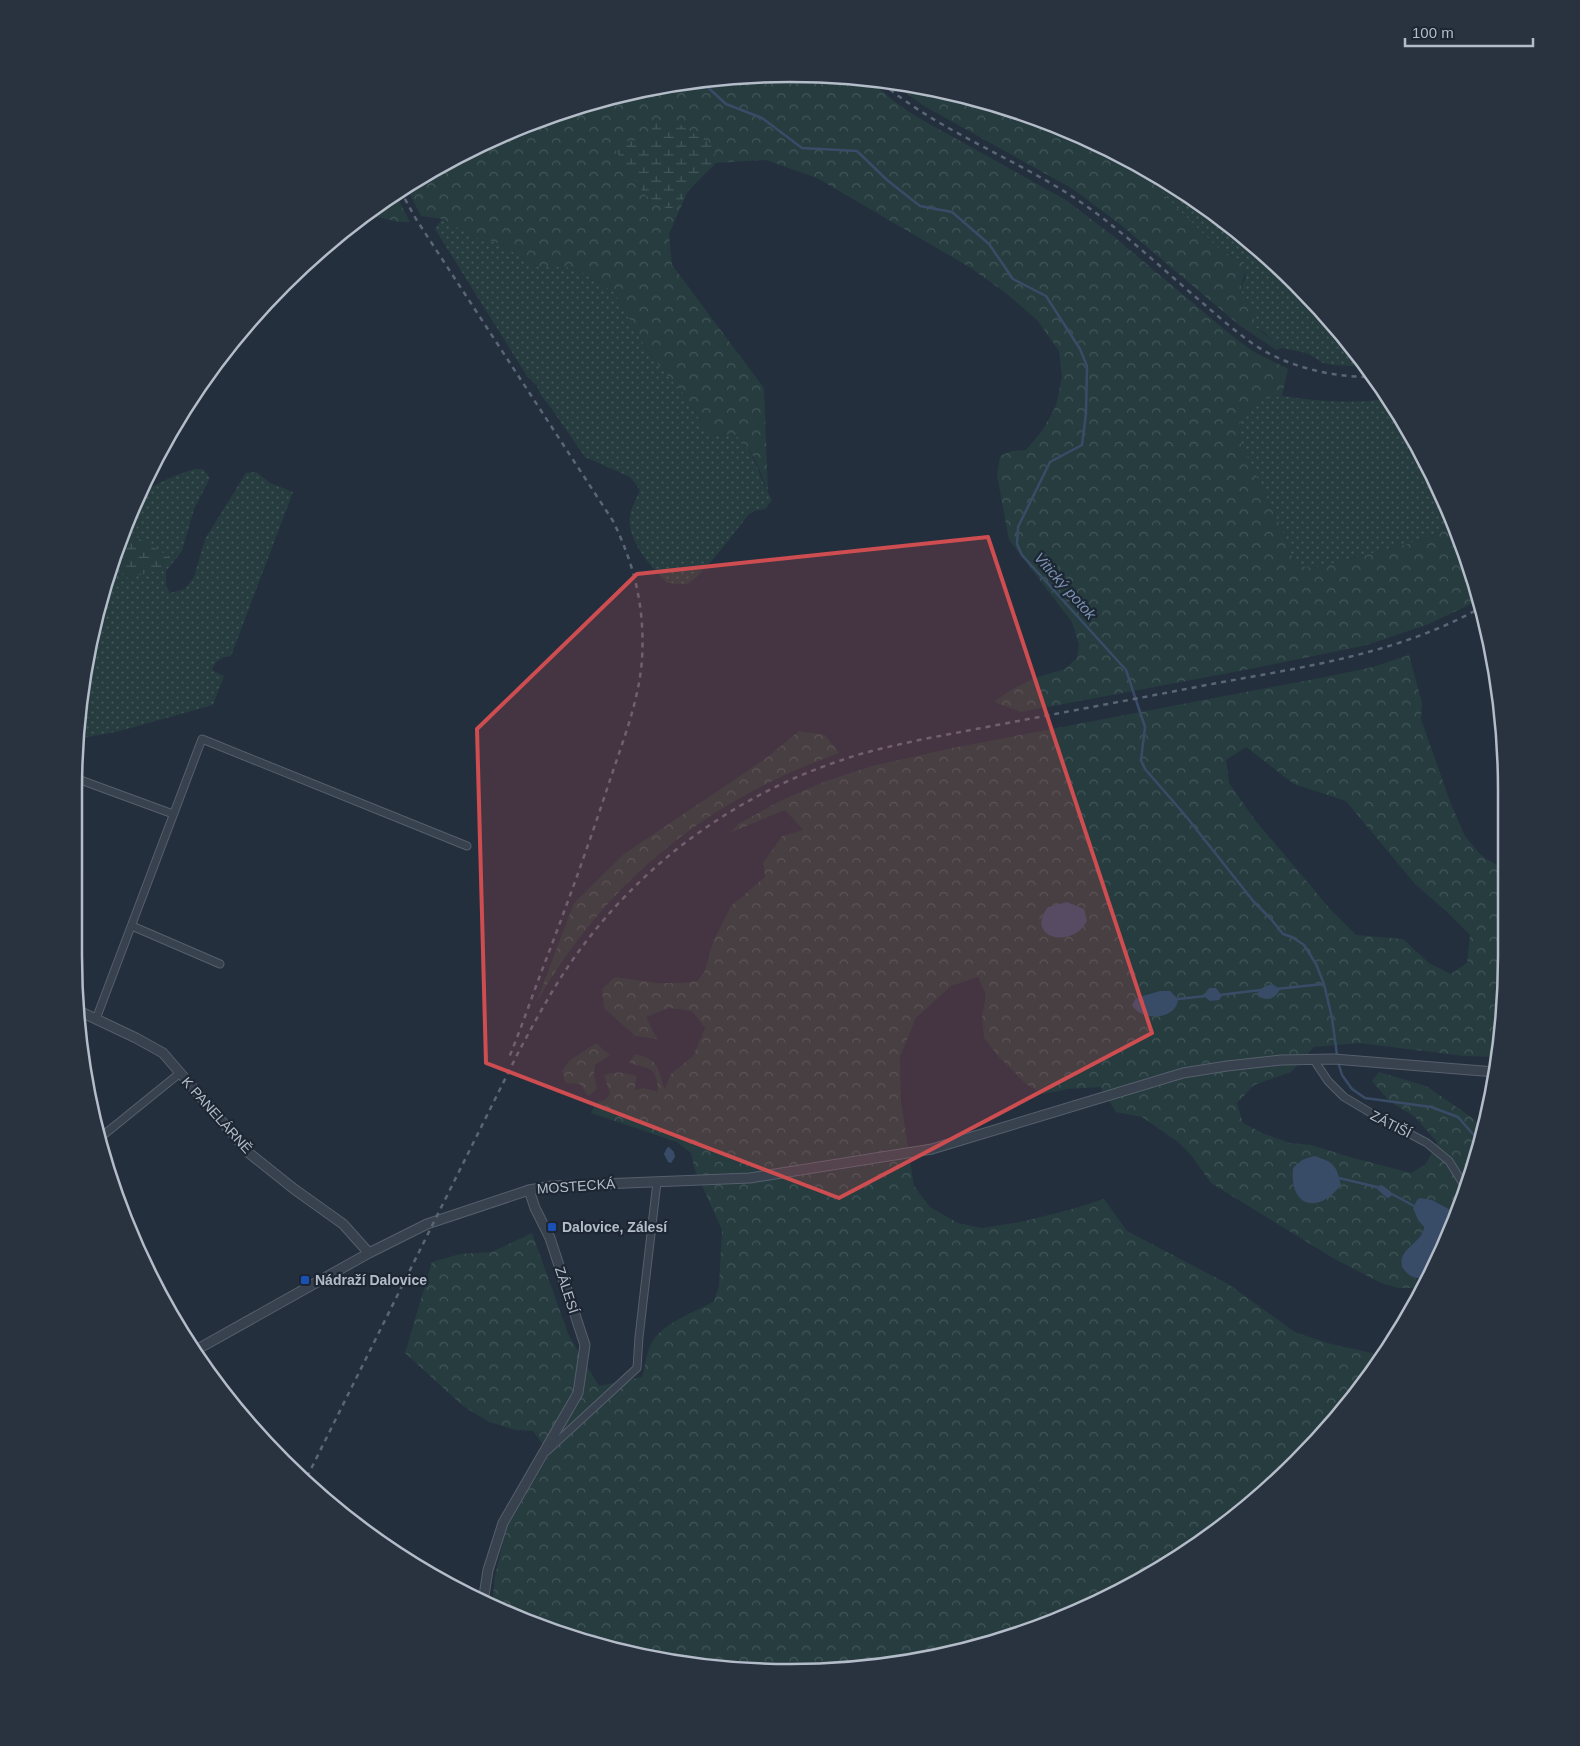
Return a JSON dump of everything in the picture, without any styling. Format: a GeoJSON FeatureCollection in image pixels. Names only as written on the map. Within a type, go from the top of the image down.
{"type":"FeatureCollection","features":[{"type":"Feature","properties":{"kind":"street"},"geometry":{"type":"LineString","coordinates":[[96,1019],[202,739],[467,846]]}},
{"type":"Feature","properties":{"kind":"street"},"geometry":{"type":"LineString","coordinates":[[82,781],[173,814]]}},
{"type":"Feature","properties":{"kind":"street"},"geometry":{"type":"LineString","coordinates":[[132,926],[220,964]]}},
{"type":"Feature","properties":{"kind":"street","name":"K PANELÁRNĚ"},"geometry":{"type":"LineString","coordinates":[[85,1014],[163,1053],[249,1152],[294,1189],[343,1224],[369,1253]]}},
{"type":"Feature","properties":{"kind":"street","name":"MOSTECKÁ"},"geometry":{"type":"LineString","coordinates":[[201,1347],[369,1253],[435,1221],[529,1190],[552,1186],[750,1178],[932,1149],[1183,1073],[1227,1066],[1280,1060],[1334,1059],[1487,1071]]}},
{"type":"Feature","properties":{"kind":"street","name":"ZÁTIŠÍ"},"geometry":{"type":"LineString","coordinates":[[1314,1060],[1328,1081],[1344,1097],[1427,1143],[1449,1161],[1461,1180]]}},
{"type":"Feature","properties":{"kind":"street"},"geometry":{"type":"LineString","coordinates":[[106,1133],[180,1073]]}},
{"type":"Feature","properties":{"kind":"street"},"geometry":{"type":"LineString","coordinates":[[485,1595],[488,1570],[503,1523],[543,1454],[637,1368],[657,1182]]}},
{"type":"Feature","properties":{"kind":"street","name":"ZÁLESÍ"},"geometry":{"type":"LineString","coordinates":[[529,1190],[535,1208],[550,1238],[585,1345],[578,1393],[543,1454]]}},
{"type":"Feature","properties":{"kind":"highlighted area"},"geometry":{"type":"Polygon","coordinates":[[[988,537],[1152,1033],[839,1198],[486,1063],[477,729],[637,574],[988,537]]]}},
{"type":"Feature","properties":{"kind":"green space"},"geometry":{"type":"Polygon","coordinates":[[[790,82],[880,89],[917,117],[1066,200],[1112,235],[1231,335],[1254,352],[1288,369],[1282,396],[1259,402],[1250,407],[1241,416],[1239,440],[1281,527],[1295,565],[1314,568],[1408,544],[1448,530],[1472,603],[1429,624],[1367,645],[1021,712],[994,702],[1012,689],[1038,677],[1065,669],[1077,658],[1079,645],[1072,622],[1009,540],[997,475],[1000,456],[1012,451],[1026,450],[1042,431],[1056,406],[1062,377],[1059,351],[1037,320],[1007,294],[971,268],[817,178],[766,160],[716,163],[688,191],[669,234],[672,265],[764,388],[768,493],[756,461],[747,446],[734,434],[715,436],[702,424],[687,398],[650,355],[614,292],[590,277],[568,267],[538,267],[498,243],[477,238],[442,219],[421,216],[410,194],[436,177],[477,155],[519,136],[607,107],[652,96],[744,84],[790,82]]]}},
{"type":"Feature","properties":{"kind":"green space"},"geometry":{"type":"Polygon","coordinates":[[[906,93],[973,107],[1061,136],[1103,155],[1161,188],[1163,194],[1220,250],[1244,262],[1245,275],[1241,290],[1253,308],[1255,327],[1282,348],[1276,350],[1239,325],[1121,225],[1073,189],[924,106],[906,93]]]}},
{"type":"Feature","properties":{"kind":"green space"},"geometry":{"type":"Polygon","coordinates":[[[652,123],[679,124],[714,146],[716,163],[695,181],[682,201],[669,210],[645,195],[611,143],[652,139],[652,123]]]}},
{"type":"Feature","properties":{"kind":"green space"},"geometry":{"type":"Polygon","coordinates":[[[1161,188],[1221,229],[1256,258],[1322,324],[1356,366],[1323,363],[1307,353],[1282,348],[1275,344],[1264,332],[1255,327],[1252,307],[1241,290],[1245,280],[1244,262],[1220,250],[1163,194],[1161,188]]]}},
{"type":"Feature","properties":{"kind":"green space"},"geometry":{"type":"Polygon","coordinates":[[[399,201],[410,222],[399,222],[376,217],[399,201]]]}},
{"type":"Feature","properties":{"kind":"green space"},"geometry":{"type":"Polygon","coordinates":[[[442,219],[477,238],[498,243],[538,267],[567,267],[590,277],[614,292],[650,355],[687,398],[702,424],[715,436],[734,434],[748,449],[772,500],[765,509],[749,514],[719,552],[692,581],[687,584],[667,583],[641,553],[630,525],[632,509],[640,490],[630,477],[585,457],[540,394],[537,386],[527,376],[435,229],[442,219]]]}},
{"type":"Feature","properties":{"kind":"green space"},"geometry":{"type":"Polygon","coordinates":[[[1282,396],[1349,402],[1380,399],[1403,436],[1425,477],[1448,530],[1408,544],[1314,568],[1295,565],[1281,527],[1239,440],[1241,416],[1250,407],[1269,398],[1282,396]]]}},
{"type":"Feature","properties":{"kind":"green space"},"geometry":{"type":"Polygon","coordinates":[[[194,469],[203,469],[210,478],[194,509],[182,551],[166,571],[166,586],[170,593],[185,589],[194,577],[205,539],[246,473],[256,472],[270,483],[293,492],[231,656],[219,660],[212,670],[224,676],[213,705],[116,732],[85,737],[96,652],[120,563],[136,519],[150,487],[194,469]]]}},
{"type":"Feature","properties":{"kind":"green space"},"geometry":{"type":"Polygon","coordinates":[[[131,534],[170,557],[162,569],[128,578],[118,571],[131,534]]]}},
{"type":"Feature","properties":{"kind":"green space"},"geometry":{"type":"Polygon","coordinates":[[[1409,655],[1422,703],[1421,719],[1451,804],[1465,836],[1478,852],[1498,865],[1496,1002],[1490,1057],[1464,1056],[1359,1043],[1314,1047],[1291,1072],[1254,1085],[1237,1103],[1243,1123],[1262,1133],[1290,1143],[1311,1145],[1411,1173],[1426,1164],[1437,1142],[1414,1116],[1389,1101],[1372,1081],[1379,1072],[1426,1086],[1474,1119],[1477,1123],[1473,1139],[1450,1210],[1432,1200],[1418,1220],[1423,1224],[1424,1231],[1419,1239],[1403,1254],[1405,1270],[1417,1279],[1415,1288],[1398,1288],[1381,1283],[1333,1258],[1211,1183],[1191,1155],[1178,1142],[1142,1117],[1116,1112],[1100,1087],[1068,1089],[1042,1094],[1026,1084],[999,1057],[984,1038],[982,1016],[986,995],[978,977],[951,986],[916,1018],[900,1057],[901,1101],[914,1186],[930,1207],[958,1223],[982,1228],[1025,1221],[1104,1199],[1127,1231],[1228,1284],[1295,1332],[1327,1343],[1375,1354],[1351,1387],[1322,1422],[1256,1488],[1221,1517],[1144,1569],[1103,1591],[1061,1610],[1017,1626],[928,1650],[836,1662],[790,1664],[698,1657],[652,1650],[607,1639],[563,1626],[493,1598],[495,1576],[507,1526],[550,1454],[533,1431],[516,1430],[489,1422],[463,1406],[405,1353],[432,1262],[460,1254],[492,1252],[532,1233],[569,1336],[599,1386],[642,1377],[647,1353],[655,1338],[678,1319],[714,1301],[719,1286],[722,1230],[695,1170],[691,1153],[677,1142],[591,1113],[596,1103],[605,1100],[610,1094],[604,1075],[620,1072],[637,1076],[634,1090],[644,1088],[658,1092],[656,1077],[651,1070],[629,1063],[635,1054],[654,1062],[665,1089],[671,1074],[693,1056],[705,1028],[692,1011],[669,1008],[646,1017],[657,1039],[635,1036],[604,1008],[602,989],[615,977],[658,983],[697,981],[704,973],[713,942],[731,906],[765,877],[763,863],[782,836],[803,830],[785,810],[730,833],[738,824],[780,801],[826,781],[872,766],[952,748],[1373,667],[1409,655]],[[1246,747],[1226,760],[1229,783],[1255,820],[1331,910],[1356,935],[1403,939],[1429,963],[1451,974],[1467,963],[1470,935],[1415,884],[1346,801],[1294,784],[1246,747]]]}},
{"type":"Feature","properties":{"kind":"green space"},"geometry":{"type":"Polygon","coordinates":[[[799,731],[825,735],[839,753],[791,772],[746,795],[704,820],[665,849],[628,882],[595,918],[564,959],[536,1003],[574,903],[624,854],[765,759],[799,731]]]}},
{"type":"Feature","properties":{"kind":"green space"},"geometry":{"type":"Polygon","coordinates":[[[596,1043],[610,1055],[595,1065],[594,1073],[597,1089],[588,1096],[580,1084],[565,1083],[562,1070],[570,1060],[596,1043]]]}},
{"type":"Feature","properties":{"kind":"water"},"geometry":{"type":"Polygon","coordinates":[[[1067,902],[1084,909],[1087,921],[1080,930],[1071,935],[1062,937],[1046,933],[1042,926],[1042,918],[1048,907],[1067,902]]]}},
{"type":"Feature","properties":{"kind":"water"},"geometry":{"type":"Polygon","coordinates":[[[1272,984],[1280,989],[1276,996],[1264,999],[1257,995],[1261,989],[1272,984]]]}},
{"type":"Feature","properties":{"kind":"water"},"geometry":{"type":"Polygon","coordinates":[[[1209,988],[1216,988],[1222,996],[1219,1000],[1210,1001],[1206,998],[1206,992],[1209,988]]]}},
{"type":"Feature","properties":{"kind":"water"},"geometry":{"type":"Polygon","coordinates":[[[1160,991],[1170,991],[1178,999],[1172,1011],[1165,1015],[1150,1016],[1143,1014],[1132,1005],[1136,998],[1160,991]]]}},
{"type":"Feature","properties":{"kind":"water"},"geometry":{"type":"Polygon","coordinates":[[[669,1147],[674,1152],[675,1157],[671,1163],[668,1162],[664,1154],[669,1147]]]}},
{"type":"Feature","properties":{"kind":"water"},"geometry":{"type":"Polygon","coordinates":[[[1314,1156],[1326,1160],[1333,1165],[1341,1185],[1332,1194],[1315,1203],[1307,1202],[1300,1198],[1293,1181],[1293,1168],[1302,1160],[1314,1156]]]}},
{"type":"Feature","properties":{"kind":"water"},"geometry":{"type":"Polygon","coordinates":[[[1382,1185],[1390,1191],[1392,1195],[1390,1197],[1387,1198],[1377,1189],[1378,1186],[1382,1185]]]}},
{"type":"Feature","properties":{"kind":"water"},"geometry":{"type":"Polygon","coordinates":[[[1420,1198],[1432,1200],[1450,1210],[1425,1269],[1420,1278],[1418,1278],[1408,1274],[1402,1264],[1402,1258],[1419,1238],[1424,1227],[1418,1220],[1413,1208],[1420,1198]]]}},
{"type":"Feature","properties":{"kind":"waterway","name":"Vitický potok"},"geometry":{"type":"LineString","coordinates":[[708,88],[726,104],[762,118],[802,148],[857,151],[887,180],[920,206],[952,212],[989,244],[1013,279],[1046,296],[1080,349],[1087,366],[1086,413],[1082,445],[1050,462],[1018,527],[1017,544],[1022,555],[1126,670],[1145,727],[1141,760],[1145,769],[1185,815],[1254,902],[1283,934],[1292,937],[1304,945],[1316,964],[1324,984],[1332,1018],[1338,1062],[1342,1075],[1352,1089],[1365,1098],[1431,1107],[1458,1117],[1474,1135]]}},
{"type":"Feature","properties":{"kind":"waterway"},"geometry":{"type":"LineString","coordinates":[[1276,989],[1323,984]]}},
{"type":"Feature","properties":{"kind":"waterway"},"geometry":{"type":"LineString","coordinates":[[1219,995],[1261,990]]}},
{"type":"Feature","properties":{"kind":"waterway"},"geometry":{"type":"LineString","coordinates":[[1178,999],[1206,996]]}},
{"type":"Feature","properties":{"kind":"waterway"},"geometry":{"type":"LineString","coordinates":[[1339,1178],[1381,1188]]}},
{"type":"Feature","properties":{"kind":"waterway"},"geometry":{"type":"LineString","coordinates":[[1390,1193],[1416,1207]]}},
{"type":"Feature","properties":{"kind":"railway"},"geometry":{"type":"LineString","coordinates":[[892,90],[926,115],[1047,181],[1088,207],[1122,233],[1229,326],[1265,351],[1298,366],[1335,374],[1364,377]]}},
{"type":"Feature","properties":{"kind":"railway"},"geometry":{"type":"LineString","coordinates":[[404,197],[416,219],[613,521],[633,571],[640,605],[643,641],[642,659],[637,691],[629,722],[578,874],[508,1060]]}},
{"type":"Feature","properties":{"kind":"railway"},"geometry":{"type":"LineString","coordinates":[[309,1474],[519,1051],[556,985],[582,947],[635,886],[697,834],[731,811],[767,791],[804,774],[861,754],[919,740],[1315,665],[1383,648],[1416,637],[1449,624],[1474,611]]}},
{"type":"Feature","properties":{"kind":"place","name":"Dalovice, Zálesí"},"geometry":{"type":"Point","coordinates":[552,1227]}},
{"type":"Feature","properties":{"kind":"place","name":"Nádraží Dalovice"},"geometry":{"type":"Point","coordinates":[305,1280]}}]}
